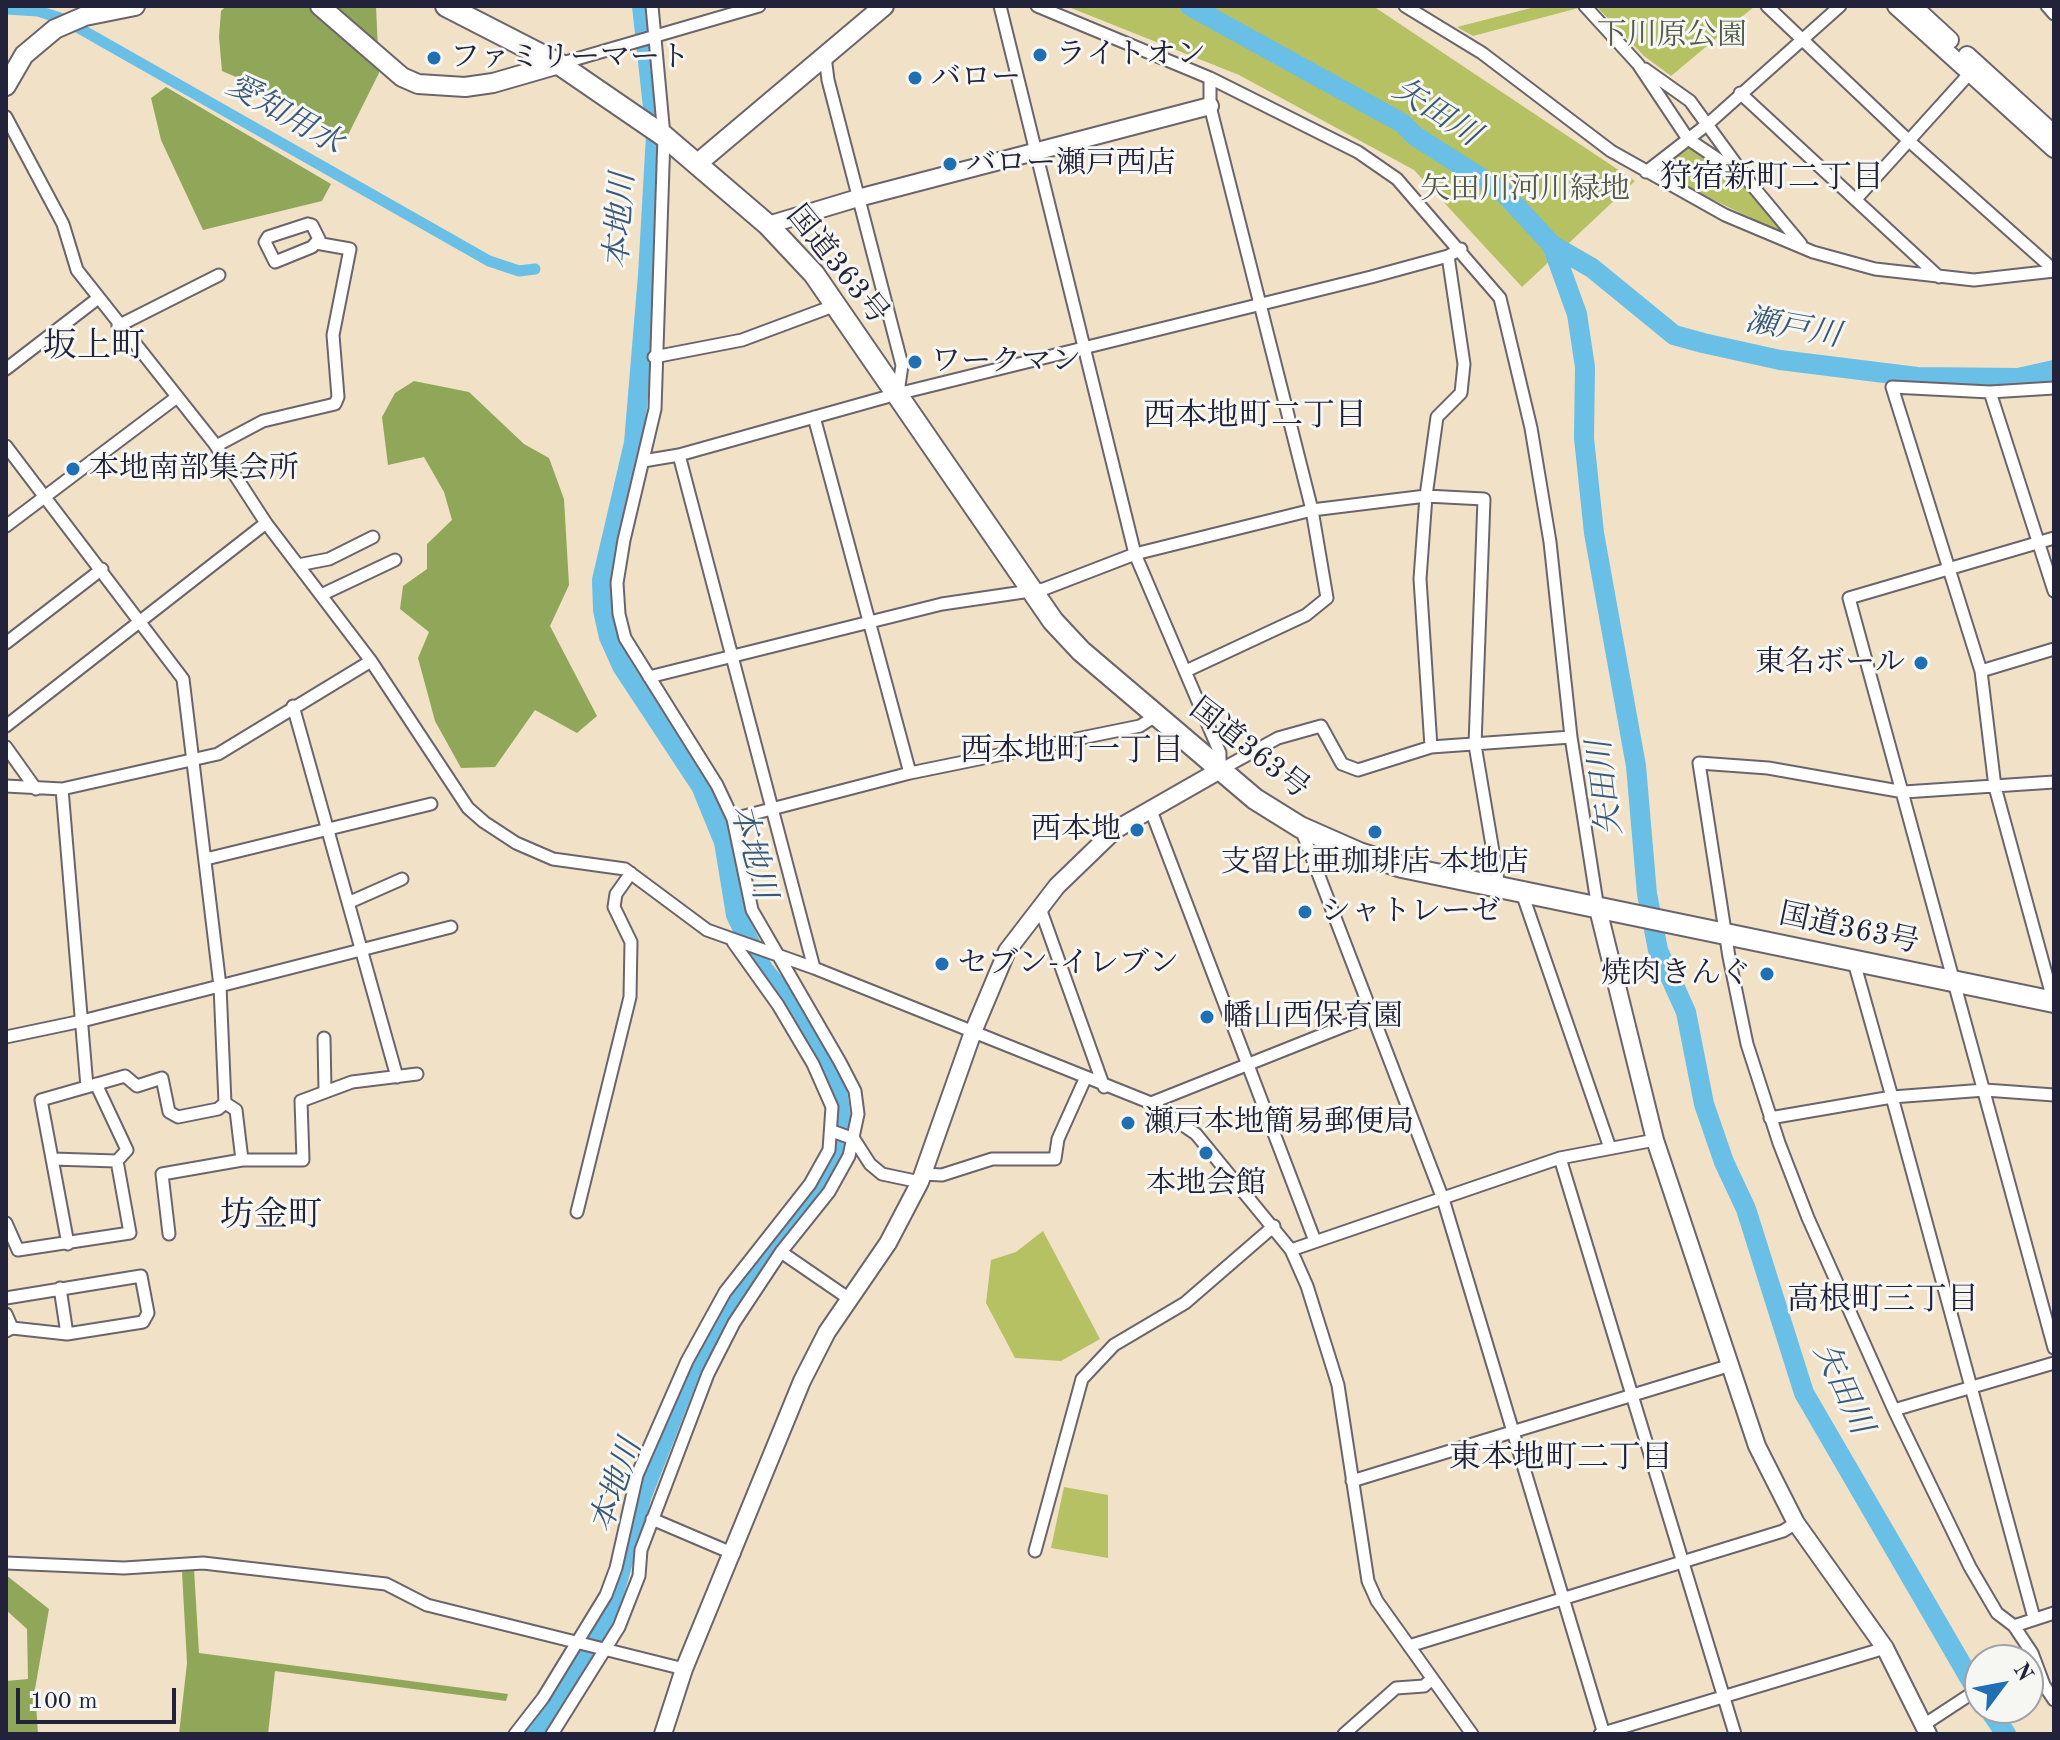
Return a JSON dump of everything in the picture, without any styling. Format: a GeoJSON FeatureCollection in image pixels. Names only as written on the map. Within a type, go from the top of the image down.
{"type":"FeatureCollection","features":[{"type":"Feature","properties":{"kind":"highway","name":"国道363号"},"geometry":{"type":"LineString","coordinates":[[446,6],[559,64],[698,163],[768,225],[814,274],[1033,591],[1081,651],[1255,799],[1300,827],[1359,853],[1402,867],[2054,1002]]}},
{"type":"Feature","properties":{"kind":"main road"},"geometry":{"type":"LineString","coordinates":[[6,86],[24,55],[55,29],[85,16],[135,6]]}},
{"type":"Feature","properties":{"kind":"main road"},"geometry":{"type":"LineString","coordinates":[[320,6],[402,77],[418,84],[465,87],[559,64]]}},
{"type":"Feature","properties":{"kind":"main road"},"geometry":{"type":"LineString","coordinates":[[698,163],[884,6]]}},
{"type":"Feature","properties":{"kind":"street"},"geometry":{"type":"LineString","coordinates":[[552,1734],[606,1649],[639,1576],[641,1550],[708,1374],[734,1323],[781,1252],[829,1192],[854,1139],[858,1114],[855,1091],[752,910],[733,819],[717,785],[625,638],[617,583],[655,409],[656,36],[652,6]]}},
{"type":"Feature","properties":{"kind":"street"},"geometry":{"type":"LineString","coordinates":[[559,64],[759,6]]}},
{"type":"Feature","properties":{"kind":"street"},"geometry":{"type":"LineString","coordinates":[[1000,6],[1135,554],[1220,753],[1220,770]]}},
{"type":"Feature","properties":{"kind":"street"},"geometry":{"type":"LineString","coordinates":[[1037,6],[1210,78],[1358,152],[1397,179],[1461,249],[1500,298],[1509,324],[1531,428],[1550,542],[1571,737],[1602,909],[1655,1140],[1757,1446],[1796,1523],[1885,1648],[1928,1726],[1964,1700]]}},
{"type":"Feature","properties":{"kind":"street"},"geometry":{"type":"LineString","coordinates":[[1405,6],[1482,53],[1611,151],[1725,215],[1813,252],[1875,269],[1974,280],[2054,270]]}},
{"type":"Feature","properties":{"kind":"street"},"geometry":{"type":"LineString","coordinates":[[1585,6],[1638,64],[1688,139],[1746,178]]}},
{"type":"Feature","properties":{"kind":"street"},"geometry":{"type":"LineString","coordinates":[[1767,6],[1909,141],[2054,270]]}},
{"type":"Feature","properties":{"kind":"street"},"geometry":{"type":"LineString","coordinates":[[1646,172],[1709,123],[1840,6]]}},
{"type":"Feature","properties":{"kind":"street"},"geometry":{"type":"LineString","coordinates":[[1896,6],[2054,149]]}},
{"type":"Feature","properties":{"kind":"street"},"geometry":{"type":"LineString","coordinates":[[1913,6],[2052,129]]}},
{"type":"Feature","properties":{"kind":"street"},"geometry":{"type":"LineString","coordinates":[[2047,6],[2054,14]]}},
{"type":"Feature","properties":{"kind":"street"},"geometry":{"type":"LineString","coordinates":[[825,56],[828,80],[902,365],[897,394]]}},
{"type":"Feature","properties":{"kind":"street"},"geometry":{"type":"LineString","coordinates":[[1638,64],[1690,101],[1709,123],[1746,178],[1802,245]]}},
{"type":"Feature","properties":{"kind":"street"},"geometry":{"type":"LineString","coordinates":[[1856,199],[1970,73]]}},
{"type":"Feature","properties":{"kind":"street"},"geometry":{"type":"LineString","coordinates":[[1186,671],[1306,615],[1327,598],[1312,510],[1263,304],[1210,106],[1210,78]]}},
{"type":"Feature","properties":{"kind":"street"},"geometry":{"type":"LineString","coordinates":[[1740,93],[1939,277]]}},
{"type":"Feature","properties":{"kind":"street"},"geometry":{"type":"LineString","coordinates":[[768,225],[858,198],[1210,106]]}},
{"type":"Feature","properties":{"kind":"street"},"geometry":{"type":"LineString","coordinates":[[6,117],[63,224],[77,270],[118,326],[216,446],[266,523],[371,661],[468,808],[484,822],[516,843],[553,859],[631,873],[707,930],[814,968],[1104,1087],[1151,1103],[1196,1134],[1291,1250],[1307,1286],[1338,1385],[1368,1581],[1377,1601],[1472,1734]]}},
{"type":"Feature","properties":{"kind":"street"},"geometry":{"type":"LineString","coordinates":[[216,446],[250,425],[335,404],[338,397],[333,335],[350,249],[316,243],[275,262],[265,242],[268,237],[308,224],[312,225],[319,239],[316,243]]}},
{"type":"Feature","properties":{"kind":"street"},"geometry":{"type":"LineString","coordinates":[[643,461],[679,455],[897,394],[1263,304],[1448,256],[1461,249]]}},
{"type":"Feature","properties":{"kind":"street"},"geometry":{"type":"LineString","coordinates":[[1431,747],[1420,592],[1426,496],[1437,417],[1461,393],[1464,364],[1448,256]]}},
{"type":"Feature","properties":{"kind":"street"},"geometry":{"type":"LineString","coordinates":[[118,326],[219,275]]}},
{"type":"Feature","properties":{"kind":"street"},"geometry":{"type":"LineString","coordinates":[[6,369],[97,299]]}},
{"type":"Feature","properties":{"kind":"street"},"geometry":{"type":"LineString","coordinates":[[654,357],[742,340],[836,305]]}},
{"type":"Feature","properties":{"kind":"street"},"geometry":{"type":"LineString","coordinates":[[2054,388],[1990,392],[1892,387],[1981,671],[1995,787],[2054,1002]]}},
{"type":"Feature","properties":{"kind":"street"},"geometry":{"type":"LineString","coordinates":[[1990,392],[2054,591]]}},
{"type":"Feature","properties":{"kind":"street"},"geometry":{"type":"LineString","coordinates":[[6,526],[177,397]]}},
{"type":"Feature","properties":{"kind":"street"},"geometry":{"type":"LineString","coordinates":[[814,417],[910,773]]}},
{"type":"Feature","properties":{"kind":"street"},"geometry":{"type":"LineString","coordinates":[[6,446],[183,679],[220,986],[225,1103]]}},
{"type":"Feature","properties":{"kind":"street"},"geometry":{"type":"LineString","coordinates":[[679,455],[814,968]]}},
{"type":"Feature","properties":{"kind":"street"},"geometry":{"type":"LineString","coordinates":[[649,677],[942,604],[1033,591],[1135,554],[1312,510],[1426,496],[1484,499],[1475,745],[1499,887]]}},
{"type":"Feature","properties":{"kind":"street"},"geometry":{"type":"LineString","coordinates":[[6,726],[266,523]]}},
{"type":"Feature","properties":{"kind":"street"},"geometry":{"type":"LineString","coordinates":[[298,565],[329,559],[373,537]]}},
{"type":"Feature","properties":{"kind":"street"},"geometry":{"type":"LineString","coordinates":[[2054,538],[1849,598],[2054,1348]]}},
{"type":"Feature","properties":{"kind":"street"},"geometry":{"type":"LineString","coordinates":[[321,595],[395,560]]}},
{"type":"Feature","properties":{"kind":"street"},"geometry":{"type":"LineString","coordinates":[[6,643],[102,569]]}},
{"type":"Feature","properties":{"kind":"street"},"geometry":{"type":"LineString","coordinates":[[1981,671],[2054,649]]}},
{"type":"Feature","properties":{"kind":"street"},"geometry":{"type":"LineString","coordinates":[[6,786],[62,789],[218,754],[371,661]]}},
{"type":"Feature","properties":{"kind":"street"},"geometry":{"type":"LineString","coordinates":[[293,706],[397,1077]]}},
{"type":"Feature","properties":{"kind":"street"},"geometry":{"type":"LineString","coordinates":[[733,819],[910,773],[1140,726],[1157,715]]}},
{"type":"Feature","properties":{"kind":"street"},"geometry":{"type":"LineString","coordinates":[[663,1734],[684,1669],[734,1554],[802,1381],[848,1298],[888,1243],[921,1178],[973,1032],[1007,951],[1086,856],[1115,830],[1150,808],[1278,738],[1321,726],[1342,764],[1358,770],[1431,747],[1571,737]]}},
{"type":"Feature","properties":{"kind":"street"},"geometry":{"type":"LineString","coordinates":[[6,747],[36,789]]}},
{"type":"Feature","properties":{"kind":"street"},"geometry":{"type":"LineString","coordinates":[[2026,1644],[2014,1626],[1997,1613],[1970,1567],[1894,1410],[1808,1218],[1770,1118],[1747,1044],[1724,934],[1699,763],[1768,768],[1904,792],[2054,782]]}},
{"type":"Feature","properties":{"kind":"street"},"geometry":{"type":"LineString","coordinates":[[52,1159],[117,1161],[127,1150],[92,1085],[82,1021],[62,789]]}},
{"type":"Feature","properties":{"kind":"street"},"geometry":{"type":"LineString","coordinates":[[206,859],[431,804]]}},
{"type":"Feature","properties":{"kind":"street"},"geometry":{"type":"LineString","coordinates":[[1150,808],[1315,1241]]}},
{"type":"Feature","properties":{"kind":"street"},"geometry":{"type":"LineString","coordinates":[[1300,827],[1443,1199],[1602,1734],[1885,1648]]}},
{"type":"Feature","properties":{"kind":"street"},"geometry":{"type":"LineString","coordinates":[[577,1212],[630,997],[631,942],[614,907],[616,894],[631,873]]}},
{"type":"Feature","properties":{"kind":"street"},"geometry":{"type":"LineString","coordinates":[[350,902],[402,879]]}},
{"type":"Feature","properties":{"kind":"street"},"geometry":{"type":"LineString","coordinates":[[1522,893],[1610,1148]]}},
{"type":"Feature","properties":{"kind":"street"},"geometry":{"type":"LineString","coordinates":[[1040,908],[1104,1087]]}},
{"type":"Feature","properties":{"kind":"street"},"geometry":{"type":"LineString","coordinates":[[6,1037],[82,1021],[451,927]]}},
{"type":"Feature","properties":{"kind":"street"},"geometry":{"type":"LineString","coordinates":[[515,1734],[543,1698],[606,1595],[616,1568],[637,1475],[687,1361],[725,1292],[810,1184],[829,1150],[832,1107],[813,1064],[778,1005],[733,941]]}},
{"type":"Feature","properties":{"kind":"street"},"geometry":{"type":"LineString","coordinates":[[1854,962],[2034,1618]]}},
{"type":"Feature","properties":{"kind":"street"},"geometry":{"type":"LineString","coordinates":[[1151,1103],[1248,1061],[1372,1015]]}},
{"type":"Feature","properties":{"kind":"street"},"geometry":{"type":"LineString","coordinates":[[324,1038],[325,1091]]}},
{"type":"Feature","properties":{"kind":"street"},"geometry":{"type":"LineString","coordinates":[[169,1234],[162,1174],[242,1160],[303,1160],[301,1101],[352,1082],[417,1074]]}},
{"type":"Feature","properties":{"kind":"street"},"geometry":{"type":"LineString","coordinates":[[68,1244],[41,1100],[125,1076],[137,1086],[162,1078],[169,1112],[178,1117],[218,1109],[225,1103]]}},
{"type":"Feature","properties":{"kind":"street"},"geometry":{"type":"LineString","coordinates":[[832,1131],[854,1139],[870,1164],[882,1174],[921,1178],[942,1175],[992,1159],[1055,1159],[1058,1139],[1085,1079]]}},
{"type":"Feature","properties":{"kind":"street"},"geometry":{"type":"LineString","coordinates":[[1770,1118],[1892,1097],[1985,1090],[2054,1095]]}},
{"type":"Feature","properties":{"kind":"street"},"geometry":{"type":"LineString","coordinates":[[225,1103],[236,1110],[242,1160]]}},
{"type":"Feature","properties":{"kind":"street"},"geometry":{"type":"LineString","coordinates":[[1291,1250],[1560,1158],[1655,1140]]}},
{"type":"Feature","properties":{"kind":"street"},"geometry":{"type":"LineString","coordinates":[[1560,1158],[1726,1695],[1735,1734]]}},
{"type":"Feature","properties":{"kind":"street"},"geometry":{"type":"LineString","coordinates":[[6,1223],[18,1250],[130,1233],[117,1161]]}},
{"type":"Feature","properties":{"kind":"street"},"geometry":{"type":"LineString","coordinates":[[1035,1551],[1082,1379],[1114,1345],[1185,1303],[1274,1226]]}},
{"type":"Feature","properties":{"kind":"street"},"geometry":{"type":"LineString","coordinates":[[781,1252],[848,1298]]}},
{"type":"Feature","properties":{"kind":"street"},"geometry":{"type":"LineString","coordinates":[[6,1298],[141,1276],[148,1313],[143,1322],[67,1334],[9,1330],[6,1314]]}},
{"type":"Feature","properties":{"kind":"street"},"geometry":{"type":"LineString","coordinates":[[60,1288],[67,1334]]}},
{"type":"Feature","properties":{"kind":"street"},"geometry":{"type":"LineString","coordinates":[[1894,1410],[2054,1363]]}},
{"type":"Feature","properties":{"kind":"street"},"geometry":{"type":"LineString","coordinates":[[1352,1481],[1731,1365]]}},
{"type":"Feature","properties":{"kind":"street"},"geometry":{"type":"LineString","coordinates":[[652,1519],[734,1554]]}},
{"type":"Feature","properties":{"kind":"street"},"geometry":{"type":"LineString","coordinates":[[1409,1646],[1783,1531],[1796,1523]]}},
{"type":"Feature","properties":{"kind":"street"},"geometry":{"type":"LineString","coordinates":[[6,1563],[124,1568],[203,1563],[386,1584],[427,1605],[684,1669]]}},
{"type":"Feature","properties":{"kind":"street"},"geometry":{"type":"LineString","coordinates":[[2014,1626],[2054,1613]]}},
{"type":"Feature","properties":{"kind":"street"},"geometry":{"type":"LineString","coordinates":[[1345,1734],[1396,1688],[1424,1686],[1432,1679]]}},
{"type":"Feature","properties":{"kind":"green space"},"geometry":{"type":"Polygon","coordinates":[[[226,6],[376,6],[379,73],[346,139],[285,98],[222,71],[219,37],[221,11],[226,6]]]}},
{"type":"Feature","properties":{"kind":"green space","name":"矢田川河川緑地"},"geometry":{"type":"Polygon","coordinates":[[[1066,6],[1373,6],[1635,181],[1522,287],[1414,170],[1239,75],[1066,6]]]}},
{"type":"Feature","properties":{"kind":"green space"},"geometry":{"type":"Polygon","coordinates":[[[1539,6],[1586,6],[1473,36],[1457,27],[1539,6]]]}},
{"type":"Feature","properties":{"kind":"green space","name":"下川原公園"},"geometry":{"type":"Polygon","coordinates":[[[1755,6],[1671,76],[1644,56],[1598,8],[1755,6]]]}},
{"type":"Feature","properties":{"kind":"green space"},"geometry":{"type":"Polygon","coordinates":[[[166,87],[331,184],[322,201],[203,230],[161,140],[151,98],[166,87]]]}},
{"type":"Feature","properties":{"kind":"green space"},"geometry":{"type":"Polygon","coordinates":[[[1688,145],[1743,181],[1788,232],[1786,235],[1656,172],[1688,145]]]}},
{"type":"Feature","properties":{"kind":"green space"},"geometry":{"type":"Polygon","coordinates":[[[414,381],[469,392],[524,444],[549,458],[564,499],[569,585],[550,626],[597,716],[577,733],[535,710],[495,767],[461,768],[435,721],[418,658],[429,632],[400,609],[403,586],[427,569],[427,544],[452,520],[444,492],[424,457],[388,465],[382,417],[395,393],[414,381]]]}},
{"type":"Feature","properties":{"kind":"green space"},"geometry":{"type":"Polygon","coordinates":[[[1043,1231],[1100,1339],[1061,1361],[1015,1358],[986,1303],[991,1260],[1016,1252],[1043,1231]]]}},
{"type":"Feature","properties":{"kind":"green space"},"geometry":{"type":"Polygon","coordinates":[[[1064,1487],[1108,1495],[1108,1558],[1051,1548],[1064,1487]]]}},
{"type":"Feature","properties":{"kind":"green space"},"geometry":{"type":"Polygon","coordinates":[[[194,1569],[199,1653],[508,1694],[506,1701],[275,1671],[268,1734],[179,1734],[187,1663],[182,1572],[194,1569]]]}},
{"type":"Feature","properties":{"kind":"green space"},"geometry":{"type":"Polygon","coordinates":[[[6,1575],[49,1609],[35,1689],[38,1734],[6,1734],[6,1681],[28,1679],[27,1629],[6,1610],[6,1575]]]}},
{"type":"Feature","properties":{"kind":"waterway","name":"本地川"},"geometry":{"type":"LineString","coordinates":[[533,1734],[586,1657],[612,1600],[642,1495],[689,1375],[730,1299],[813,1196],[844,1143],[837,1090],[816,1046],[789,1001],[763,969],[736,915],[724,842],[701,786],[622,666],[609,637],[603,610],[602,580],[634,443],[648,275],[656,135],[642,6]]}},
{"type":"Feature","properties":{"kind":"waterway","name":"矢田川"},"geometry":{"type":"LineString","coordinates":[[1190,6],[1402,123],[1415,136],[1503,192],[1552,245],[1577,314],[1585,367],[1584,438],[1594,533],[1636,766],[1647,894],[1658,950],[1686,1012],[1704,1104],[1724,1162],[1746,1209],[1804,1393],[1964,1668]]}},
{"type":"Feature","properties":{"kind":"waterway","name":"愛知用水"},"geometry":{"type":"LineString","coordinates":[[6,9],[38,11],[63,19],[489,261],[519,271],[535,269]]}},
{"type":"Feature","properties":{"kind":"waterway","name":"瀬戸川"},"geometry":{"type":"LineString","coordinates":[[1552,245],[1592,268],[1674,335],[1703,343],[1780,360],[1917,377],[2018,378],[2054,370]]}},
{"type":"Feature","properties":{"kind":"waterway","name":"矢田川"},"geometry":{"type":"LineString","coordinates":[[1999,1724],[2006,1734]]}},
{"type":"Feature","properties":{"kind":"place","name":"ライトオン"},"geometry":{"type":"Point","coordinates":[1040,55]}},
{"type":"Feature","properties":{"kind":"place","name":"ファミリーマート"},"geometry":{"type":"Point","coordinates":[434,58]}},
{"type":"Feature","properties":{"kind":"place","name":"バロー"},"geometry":{"type":"Point","coordinates":[915,78]}},
{"type":"Feature","properties":{"kind":"place","name":"バロー瀬戸西店"},"geometry":{"type":"Point","coordinates":[950,164]}},
{"type":"Feature","properties":{"kind":"place","name":"ワークマン"},"geometry":{"type":"Point","coordinates":[915,362]}},
{"type":"Feature","properties":{"kind":"place","name":"本地南部集会所"},"geometry":{"type":"Point","coordinates":[73,469]}},
{"type":"Feature","properties":{"kind":"place","name":"東名ボール"},"geometry":{"type":"Point","coordinates":[1921,663]}},
{"type":"Feature","properties":{"kind":"place","name":"西本地"},"geometry":{"type":"Point","coordinates":[1137,830]}},
{"type":"Feature","properties":{"kind":"place","name":"支留比亜珈琲店 本地店"},"geometry":{"type":"Point","coordinates":[1375,832]}},
{"type":"Feature","properties":{"kind":"place","name":"シャトレーゼ"},"geometry":{"type":"Point","coordinates":[1305,912]}},
{"type":"Feature","properties":{"kind":"place","name":"セブン-イレブン"},"geometry":{"type":"Point","coordinates":[942,964]}},
{"type":"Feature","properties":{"kind":"place","name":"焼肉きんぐ"},"geometry":{"type":"Point","coordinates":[1767,974]}},
{"type":"Feature","properties":{"kind":"place","name":"幡山西保育園"},"geometry":{"type":"Point","coordinates":[1207,1017]}},
{"type":"Feature","properties":{"kind":"place","name":"瀬戸本地簡易郵便局"},"geometry":{"type":"Point","coordinates":[1128,1123]}},
{"type":"Feature","properties":{"kind":"place","name":"本地会館"},"geometry":{"type":"Point","coordinates":[1206,1153]}},
{"type":"Feature","properties":{"kind":"district","name":"狩宿新町二丁目"},"geometry":{"type":"Point","coordinates":[1772,179]}},
{"type":"Feature","properties":{"kind":"district","name":"坂上町"},"geometry":{"type":"Point","coordinates":[94,347]}},
{"type":"Feature","properties":{"kind":"district","name":"西本地町二丁目"},"geometry":{"type":"Point","coordinates":[1255,417]}},
{"type":"Feature","properties":{"kind":"district","name":"西本地町一丁目"},"geometry":{"type":"Point","coordinates":[1072,752]}},
{"type":"Feature","properties":{"kind":"district","name":"坊金町"},"geometry":{"type":"Point","coordinates":[271,1216]}},
{"type":"Feature","properties":{"kind":"district","name":"高根町三丁目"},"geometry":{"type":"Point","coordinates":[1883,1301]}},
{"type":"Feature","properties":{"kind":"district","name":"東本地町二丁目"},"geometry":{"type":"Point","coordinates":[1561,1459]}}]}
